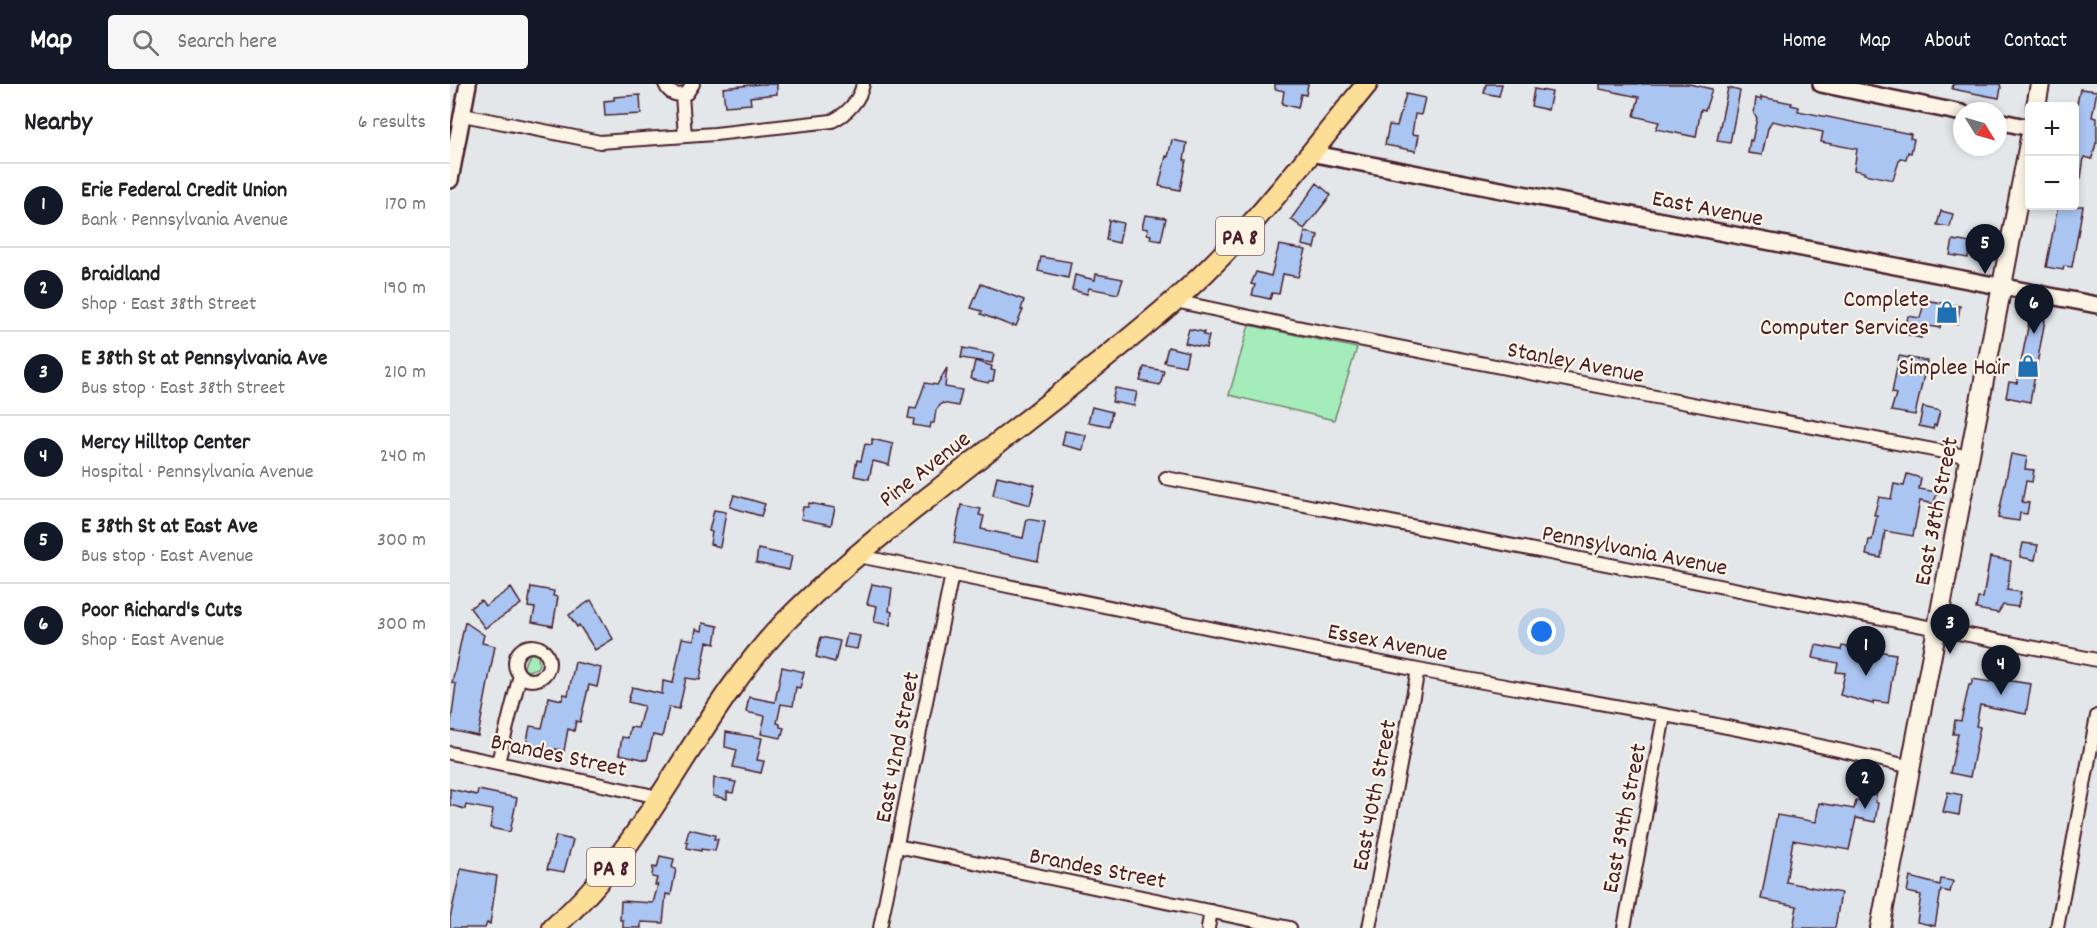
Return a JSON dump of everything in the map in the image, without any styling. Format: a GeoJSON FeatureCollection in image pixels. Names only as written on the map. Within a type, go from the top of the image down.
{"type":"FeatureCollection","features":[{"type":"Feature","properties":{"kind":"main road","name":"Pine Avenue"},"geometry":{"type":"LineString","coordinates":[[553,928],[577,907],[608,871],[753,659],[784,623],[884,532],[1175,301],[1234,243],[1367,84]]}},
{"type":"Feature","properties":{"kind":"main road"},"geometry":{"type":"LineString","coordinates":[[2037,102],[2040,84]]}},
{"type":"Feature","properties":{"kind":"main road","name":"East 38th Street"},"geometry":{"type":"LineString","coordinates":[[1880,928],[2026,156]]}},
{"type":"Feature","properties":{"kind":"street"},"geometry":{"type":"LineString","coordinates":[[450,180],[468,84]]}},
{"type":"Feature","properties":{"kind":"street"},"geometry":{"type":"LineString","coordinates":[[665,84],[673,93],[682,95],[693,84]]}},
{"type":"Feature","properties":{"kind":"street"},"geometry":{"type":"LineString","coordinates":[[463,115],[600,142],[685,136],[832,121],[850,107],[863,84]]}},
{"type":"Feature","properties":{"kind":"street"},"geometry":{"type":"LineString","coordinates":[[1821,84],[1953,111]]}},
{"type":"Feature","properties":{"kind":"street"},"geometry":{"type":"LineString","coordinates":[[682,95],[685,136]]}},
{"type":"Feature","properties":{"kind":"street"},"geometry":{"type":"LineString","coordinates":[[2007,123],[2025,127]]}},
{"type":"Feature","properties":{"kind":"street","name":"East Avenue"},"geometry":{"type":"LineString","coordinates":[[1310,153],[2097,305]]}},
{"type":"Feature","properties":{"kind":"street","name":"Stanley Avenue"},"geometry":{"type":"LineString","coordinates":[[1175,301],[1546,376],[1970,457]]}},
{"type":"Feature","properties":{"kind":"street","name":"Pennsylvania Avenue"},"geometry":{"type":"LineString","coordinates":[[1166,478],[2097,660]]}},
{"type":"Feature","properties":{"kind":"street","name":"Essex Avenue"},"geometry":{"type":"LineString","coordinates":[[858,556],[1418,670],[1841,750],[1911,767]]}},
{"type":"Feature","properties":{"kind":"street","name":"East 42nd Street"},"geometry":{"type":"LineString","coordinates":[[880,928],[952,574]]}},
{"type":"Feature","properties":{"kind":"street","name":"East 40th Street"},"geometry":{"type":"LineString","coordinates":[[1369,928],[1418,670]]}},
{"type":"Feature","properties":{"kind":"street"},"geometry":{"type":"LineString","coordinates":[[498,762],[520,675]]}},
{"type":"Feature","properties":{"kind":"street","name":"East 39th Street"},"geometry":{"type":"LineString","coordinates":[[1624,928],[1664,716]]}},
{"type":"Feature","properties":{"kind":"street"},"geometry":{"type":"LineString","coordinates":[[2057,928],[2097,716]]}},
{"type":"Feature","properties":{"kind":"street","name":"Brandes Street"},"geometry":{"type":"LineString","coordinates":[[450,753],[659,797]]}},
{"type":"Feature","properties":{"kind":"street","name":"Brandes Street"},"geometry":{"type":"LineString","coordinates":[[897,846],[1290,928]]}},
{"type":"Feature","properties":{"kind":"street"},"geometry":{"type":"LineString","coordinates":[[1208,928],[1211,911]]}},
{"type":"Feature","properties":{"kind":"green space"},"geometry":{"type":"Polygon","coordinates":[[[1249,325],[1357,348],[1334,420],[1229,395],[1249,325]]]}},
{"type":"Feature","properties":{"kind":"green space"},"geometry":{"type":"Polygon","coordinates":[[[531,653],[538,656],[539,664],[537,668],[525,672],[523,670],[526,660],[531,653]]]}},
{"type":"Feature","properties":{"kind":"building"},"geometry":{"type":"Polygon","coordinates":[[[777,84],[777,94],[750,97],[751,104],[725,106],[723,88],[777,84]]]}},
{"type":"Feature","properties":{"kind":"building"},"geometry":{"type":"Polygon","coordinates":[[[1275,84],[1308,84],[1306,95],[1301,94],[1298,108],[1282,104],[1284,91],[1275,89],[1275,84]]]}},
{"type":"Feature","properties":{"kind":"building"},"geometry":{"type":"Polygon","coordinates":[[[1486,84],[1502,84],[1499,96],[1484,93],[1486,84]]]}},
{"type":"Feature","properties":{"kind":"building"},"geometry":{"type":"Polygon","coordinates":[[[1600,84],[1689,84],[1712,89],[1705,110],[1701,109],[1696,137],[1656,129],[1659,122],[1634,116],[1639,97],[1600,89],[1600,84]]]}},
{"type":"Feature","properties":{"kind":"building"},"geometry":{"type":"Polygon","coordinates":[[[1953,84],[2000,84],[2001,88],[1999,98],[1952,89],[1953,84]]]}},
{"type":"Feature","properties":{"kind":"building"},"geometry":{"type":"Polygon","coordinates":[[[1728,88],[1740,91],[1730,143],[1717,141],[1728,88]]]}},
{"type":"Feature","properties":{"kind":"building"},"geometry":{"type":"Polygon","coordinates":[[[1534,89],[1552,92],[1548,110],[1531,106],[1534,89]]]}},
{"type":"Feature","properties":{"kind":"building"},"geometry":{"type":"Polygon","coordinates":[[[2080,89],[2097,91],[2092,117],[2097,118],[2097,143],[2092,159],[2084,157],[2081,178],[2079,178],[2077,102],[2080,89]]]}},
{"type":"Feature","properties":{"kind":"building"},"geometry":{"type":"Polygon","coordinates":[[[1406,94],[1425,98],[1421,115],[1415,114],[1412,134],[1419,135],[1416,151],[1385,145],[1389,125],[1397,126],[1406,94]]]}},
{"type":"Feature","properties":{"kind":"building"},"geometry":{"type":"Polygon","coordinates":[[[640,95],[641,114],[605,116],[604,101],[614,100],[614,97],[640,95]]]}},
{"type":"Feature","properties":{"kind":"building"},"geometry":{"type":"Polygon","coordinates":[[[1761,97],[1792,103],[1791,105],[1799,107],[1798,111],[1911,134],[1910,138],[1914,139],[1911,153],[1908,152],[1906,159],[1900,158],[1893,180],[1864,174],[1864,172],[1854,170],[1857,149],[1821,142],[1823,132],[1772,121],[1768,128],[1762,155],[1748,153],[1757,118],[1754,114],[1756,98],[1761,100],[1761,97]]]}},
{"type":"Feature","properties":{"kind":"building"},"geometry":{"type":"Polygon","coordinates":[[[1172,140],[1187,143],[1180,190],[1159,186],[1172,140]]]}},
{"type":"Feature","properties":{"kind":"building"},"geometry":{"type":"Polygon","coordinates":[[[1317,183],[1331,195],[1304,229],[1291,219],[1317,183]]]}},
{"type":"Feature","properties":{"kind":"building"},"geometry":{"type":"Polygon","coordinates":[[[2079,206],[2083,206],[2072,267],[2064,266],[2063,270],[2046,267],[2057,210],[2079,210],[2079,206]]]}},
{"type":"Feature","properties":{"kind":"building"},"geometry":{"type":"Polygon","coordinates":[[[1941,211],[1953,214],[1950,227],[1937,225],[1941,211]]]}},
{"type":"Feature","properties":{"kind":"building"},"geometry":{"type":"Polygon","coordinates":[[[1145,215],[1166,218],[1161,241],[1150,239],[1151,235],[1147,234],[1148,229],[1142,228],[1145,215]]]}},
{"type":"Feature","properties":{"kind":"building"},"geometry":{"type":"Polygon","coordinates":[[[1109,220],[1123,223],[1119,243],[1106,240],[1109,220]]]}},
{"type":"Feature","properties":{"kind":"building"},"geometry":{"type":"Polygon","coordinates":[[[1305,232],[1318,235],[1315,248],[1302,245],[1305,232]]]}},
{"type":"Feature","properties":{"kind":"building"},"geometry":{"type":"Polygon","coordinates":[[[1953,240],[1971,243],[1968,258],[1950,255],[1953,240]]]}},
{"type":"Feature","properties":{"kind":"building"},"geometry":{"type":"Polygon","coordinates":[[[1279,245],[1306,250],[1298,277],[1283,274],[1279,294],[1272,293],[1270,299],[1252,295],[1255,285],[1251,284],[1256,272],[1271,276],[1279,245]]]}},
{"type":"Feature","properties":{"kind":"building"},"geometry":{"type":"Polygon","coordinates":[[[1041,257],[1071,262],[1068,278],[1038,271],[1041,257]]]}},
{"type":"Feature","properties":{"kind":"building"},"geometry":{"type":"Polygon","coordinates":[[[1096,274],[1123,279],[1118,294],[1089,288],[1087,294],[1072,290],[1075,275],[1095,280],[1096,274]]]}},
{"type":"Feature","properties":{"kind":"building"},"geometry":{"type":"Polygon","coordinates":[[[981,284],[1024,300],[1021,310],[1023,310],[1016,326],[981,314],[982,311],[971,308],[981,284]]]}},
{"type":"Feature","properties":{"kind":"building"},"geometry":{"type":"Polygon","coordinates":[[[1925,300],[1960,306],[1957,324],[1941,321],[1940,328],[1924,325],[1921,338],[1904,334],[1908,316],[1920,318],[1925,300]]]}},
{"type":"Feature","properties":{"kind":"building"},"geometry":{"type":"Polygon","coordinates":[[[2030,317],[2045,320],[2030,402],[2006,397],[2009,382],[2017,383],[2030,317]]]}},
{"type":"Feature","properties":{"kind":"building"},"geometry":{"type":"Polygon","coordinates":[[[1189,329],[1204,332],[1203,335],[1209,336],[1206,348],[1185,343],[1189,329]]]}},
{"type":"Feature","properties":{"kind":"building"},"geometry":{"type":"Polygon","coordinates":[[[1168,347],[1188,352],[1185,366],[1164,362],[1168,347]]]}},
{"type":"Feature","properties":{"kind":"building"},"geometry":{"type":"Polygon","coordinates":[[[963,348],[994,354],[992,363],[961,358],[963,348]]]}},
{"type":"Feature","properties":{"kind":"building"},"geometry":{"type":"Polygon","coordinates":[[[1899,356],[1927,361],[1915,415],[1891,411],[1896,394],[1892,393],[1899,356]]]}},
{"type":"Feature","properties":{"kind":"building"},"geometry":{"type":"Polygon","coordinates":[[[975,361],[992,366],[991,370],[995,371],[993,381],[988,383],[971,379],[975,361]]]}},
{"type":"Feature","properties":{"kind":"building"},"geometry":{"type":"Polygon","coordinates":[[[1144,367],[1164,371],[1160,385],[1140,381],[1144,367]]]}},
{"type":"Feature","properties":{"kind":"building"},"geometry":{"type":"Polygon","coordinates":[[[947,368],[945,387],[962,390],[958,406],[942,403],[936,410],[934,423],[931,423],[930,428],[913,425],[914,419],[908,418],[910,408],[916,409],[925,383],[937,385],[947,368]]]}},
{"type":"Feature","properties":{"kind":"building"},"geometry":{"type":"Polygon","coordinates":[[[1115,388],[1137,392],[1134,406],[1112,402],[1115,388]]]}},
{"type":"Feature","properties":{"kind":"building"},"geometry":{"type":"Polygon","coordinates":[[[1092,407],[1112,412],[1109,426],[1088,422],[1092,407]]]}},
{"type":"Feature","properties":{"kind":"building"},"geometry":{"type":"Polygon","coordinates":[[[1923,407],[1940,411],[1933,429],[1919,426],[1923,407]]]}},
{"type":"Feature","properties":{"kind":"building"},"geometry":{"type":"Polygon","coordinates":[[[1065,431],[1086,435],[1083,450],[1062,445],[1065,431]]]}},
{"type":"Feature","properties":{"kind":"building"},"geometry":{"type":"Polygon","coordinates":[[[872,439],[893,444],[889,465],[873,461],[869,479],[854,476],[857,460],[861,461],[865,444],[872,445],[872,439]]]}},
{"type":"Feature","properties":{"kind":"building"},"geometry":{"type":"Polygon","coordinates":[[[2011,454],[2027,457],[2025,469],[2034,470],[2032,482],[2026,481],[2022,502],[2029,503],[2027,514],[2020,513],[2019,521],[1998,518],[2011,454]]]}},
{"type":"Feature","properties":{"kind":"building"},"geometry":{"type":"Polygon","coordinates":[[[1907,474],[1921,478],[1919,489],[1937,492],[1934,504],[1920,501],[1913,536],[1885,531],[1881,558],[1866,555],[1869,540],[1872,540],[1877,515],[1874,515],[1879,497],[1891,499],[1894,484],[1904,486],[1907,474]]]}},
{"type":"Feature","properties":{"kind":"building"},"geometry":{"type":"Polygon","coordinates":[[[997,476],[1035,485],[1030,505],[993,495],[997,476]]]}},
{"type":"Feature","properties":{"kind":"building"},"geometry":{"type":"Polygon","coordinates":[[[734,495],[765,504],[761,516],[730,507],[734,495]]]}},
{"type":"Feature","properties":{"kind":"building"},"geometry":{"type":"Polygon","coordinates":[[[809,503],[835,508],[831,525],[801,519],[803,507],[808,507],[809,503]]]}},
{"type":"Feature","properties":{"kind":"building"},"geometry":{"type":"Polygon","coordinates":[[[961,505],[981,509],[979,515],[984,516],[981,529],[1023,538],[1027,519],[1045,522],[1038,561],[954,543],[961,505]]]}},
{"type":"Feature","properties":{"kind":"building"},"geometry":{"type":"Polygon","coordinates":[[[714,510],[726,512],[720,547],[710,544],[712,532],[709,531],[714,510]]]}},
{"type":"Feature","properties":{"kind":"building"},"geometry":{"type":"Polygon","coordinates":[[[2023,543],[2038,545],[2035,560],[2020,557],[2023,543]]]}},
{"type":"Feature","properties":{"kind":"building"},"geometry":{"type":"Polygon","coordinates":[[[758,549],[792,556],[789,570],[756,563],[758,549]]]}},
{"type":"Feature","properties":{"kind":"building"},"geometry":{"type":"Polygon","coordinates":[[[1990,557],[2011,561],[2007,590],[2021,592],[2018,607],[2003,605],[1998,613],[1976,609],[1978,598],[1983,598],[1990,557]]]}},
{"type":"Feature","properties":{"kind":"building"},"geometry":{"type":"Polygon","coordinates":[[[872,584],[892,588],[890,625],[874,622],[877,606],[867,604],[872,584]]]}},
{"type":"Feature","properties":{"kind":"building"},"geometry":{"type":"Polygon","coordinates":[[[531,587],[554,591],[553,596],[558,597],[553,626],[532,622],[535,608],[528,607],[531,587]]]}},
{"type":"Feature","properties":{"kind":"building"},"geometry":{"type":"Polygon","coordinates":[[[511,588],[521,604],[485,628],[470,608],[481,600],[485,606],[511,588]]]}},
{"type":"Feature","properties":{"kind":"building"},"geometry":{"type":"Polygon","coordinates":[[[591,600],[613,639],[595,650],[579,625],[577,627],[569,615],[591,600]]]}},
{"type":"Feature","properties":{"kind":"building"},"geometry":{"type":"Polygon","coordinates":[[[465,622],[484,635],[482,643],[495,646],[478,736],[450,730],[456,684],[452,683],[465,622]]]}},
{"type":"Feature","properties":{"kind":"building"},"geometry":{"type":"Polygon","coordinates":[[[703,623],[718,626],[715,644],[707,642],[700,680],[686,678],[679,709],[669,707],[662,737],[653,735],[647,760],[619,754],[622,737],[628,738],[630,727],[638,728],[644,706],[628,702],[632,687],[662,694],[663,681],[673,683],[682,638],[694,640],[696,629],[702,631],[703,623]]]}},
{"type":"Feature","properties":{"kind":"building"},"geometry":{"type":"Polygon","coordinates":[[[847,634],[860,636],[857,649],[844,647],[847,634]]]}},
{"type":"Feature","properties":{"kind":"building"},"geometry":{"type":"Polygon","coordinates":[[[821,637],[840,641],[835,662],[816,657],[821,637]]]}},
{"type":"Feature","properties":{"kind":"building"},"geometry":{"type":"Polygon","coordinates":[[[1816,645],[1841,650],[1842,646],[1896,654],[1888,703],[1873,701],[1873,704],[1840,695],[1845,673],[1836,672],[1838,663],[1813,658],[1816,645]]]}},
{"type":"Feature","properties":{"kind":"building"},"geometry":{"type":"Polygon","coordinates":[[[575,662],[601,668],[597,687],[589,685],[580,722],[576,721],[574,731],[568,729],[564,751],[555,749],[554,752],[526,746],[530,726],[542,728],[549,697],[562,700],[564,694],[568,695],[575,662]]]}},
{"type":"Feature","properties":{"kind":"building"},"geometry":{"type":"Polygon","coordinates":[[[782,667],[804,672],[800,688],[796,687],[793,706],[781,704],[777,723],[784,728],[781,738],[761,734],[765,716],[746,712],[749,697],[775,702],[782,667]]]}},
{"type":"Feature","properties":{"kind":"building"},"geometry":{"type":"Polygon","coordinates":[[[1991,678],[2031,684],[2026,714],[1980,705],[1976,726],[1980,727],[1970,777],[1950,773],[1958,734],[1953,734],[1955,720],[1961,721],[1969,685],[1973,679],[1990,682],[1991,678]]]}},
{"type":"Feature","properties":{"kind":"building"},"geometry":{"type":"Polygon","coordinates":[[[726,732],[762,738],[757,760],[764,761],[761,773],[733,767],[737,750],[725,747],[726,732]]]}},
{"type":"Feature","properties":{"kind":"building"},"geometry":{"type":"Polygon","coordinates":[[[714,778],[736,782],[733,793],[727,792],[727,799],[713,796],[714,778]]]}},
{"type":"Feature","properties":{"kind":"building"},"geometry":{"type":"Polygon","coordinates":[[[450,789],[477,795],[478,790],[517,798],[510,832],[490,828],[493,810],[466,805],[465,809],[450,805],[450,789]]]}},
{"type":"Feature","properties":{"kind":"building"},"geometry":{"type":"Polygon","coordinates":[[[1867,789],[1877,791],[1875,822],[1856,818],[1849,850],[1793,840],[1786,882],[1841,893],[1835,928],[1793,928],[1797,906],[1761,899],[1777,815],[1816,822],[1819,803],[1854,809],[1856,801],[1864,800],[1867,789]]]}},
{"type":"Feature","properties":{"kind":"building"},"geometry":{"type":"Polygon","coordinates":[[[1948,792],[1962,795],[1959,815],[1943,812],[1948,792]]]}},
{"type":"Feature","properties":{"kind":"building"},"geometry":{"type":"Polygon","coordinates":[[[689,829],[715,835],[714,839],[718,839],[715,851],[687,848],[689,829]]]}},
{"type":"Feature","properties":{"kind":"building"},"geometry":{"type":"Polygon","coordinates":[[[556,836],[573,840],[564,872],[547,869],[556,836]]]}},
{"type":"Feature","properties":{"kind":"building"},"geometry":{"type":"Polygon","coordinates":[[[660,856],[674,859],[672,868],[676,869],[671,895],[666,894],[663,923],[641,922],[641,928],[623,928],[623,920],[620,920],[621,901],[653,903],[658,885],[655,885],[657,878],[652,877],[653,867],[657,868],[660,856]]]}},
{"type":"Feature","properties":{"kind":"building"},"geometry":{"type":"Polygon","coordinates":[[[461,869],[497,876],[490,924],[487,923],[485,928],[450,928],[450,918],[461,869]]]}},
{"type":"Feature","properties":{"kind":"building"},"geometry":{"type":"Polygon","coordinates":[[[1910,877],[1940,885],[1941,879],[1953,881],[1950,892],[1941,890],[1935,926],[1917,922],[1921,895],[1907,892],[1910,877]]]}},
{"type":"Feature","properties":{"kind":"place","name":"E 38th St at East Ave"},"geometry":{"type":"Point","coordinates":[1985,274]}},
{"type":"Feature","properties":{"kind":"place","name":"Complete Computer Services"},"geometry":{"type":"Point","coordinates":[1947,312]}},
{"type":"Feature","properties":{"kind":"place","name":"Poor Richard's Cuts"},"geometry":{"type":"Point","coordinates":[2034,334]}},
{"type":"Feature","properties":{"kind":"place","name":"Simplee Hair"},"geometry":{"type":"Point","coordinates":[2028,366]}},
{"type":"Feature","properties":{"kind":"place","name":"E 38th St at Pennsylvania Ave"},"geometry":{"type":"Point","coordinates":[1950,654]}},
{"type":"Feature","properties":{"kind":"place","name":"Erie Federal Credit Union"},"geometry":{"type":"Point","coordinates":[1866,676]}},
{"type":"Feature","properties":{"kind":"place","name":"Mercy Hilltop Center"},"geometry":{"type":"Point","coordinates":[2001,695]}},
{"type":"Feature","properties":{"kind":"place","name":"Braidland"},"geometry":{"type":"Point","coordinates":[1865,809]}}]}
